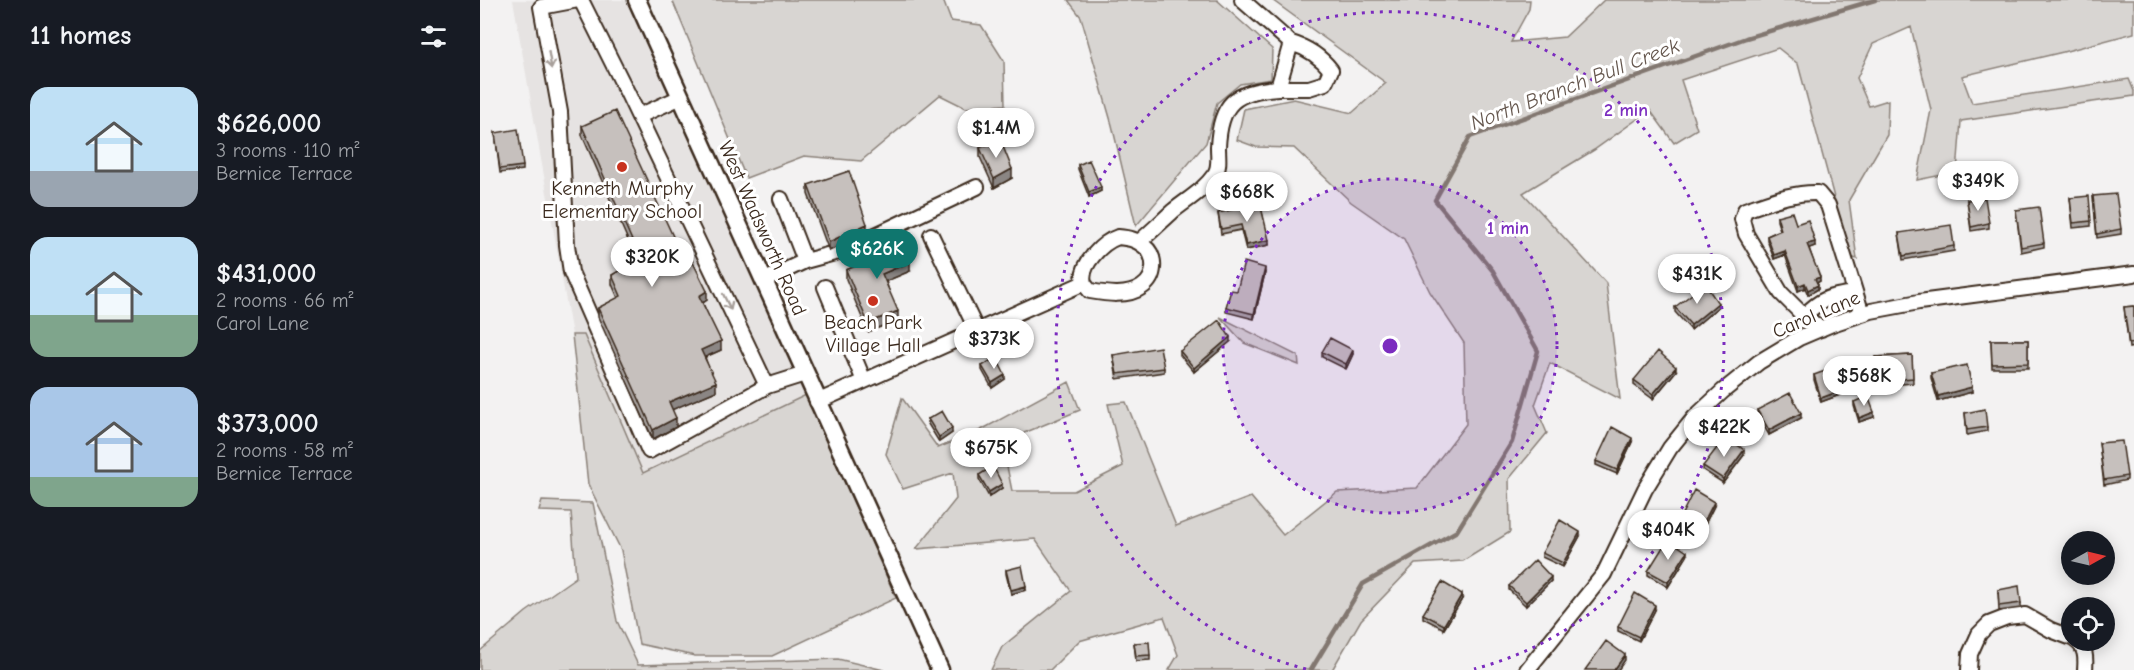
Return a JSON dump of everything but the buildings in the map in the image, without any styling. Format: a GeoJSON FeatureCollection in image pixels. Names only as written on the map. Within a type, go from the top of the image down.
{"type":"FeatureCollection","features":[{"type":"Feature","properties":{"kind":"main road","name":"West Wadsworth Road"},"geometry":{"type":"LineString","coordinates":[[637,0],[940,670]]}},
{"type":"Feature","properties":{"kind":"street"},"geometry":{"type":"LineString","coordinates":[[767,386],[639,116],[580,0],[541,7],[560,112],[567,245],[571,272],[649,451],[767,386],[805,374]]}},
{"type":"Feature","properties":{"kind":"street"},"geometry":{"type":"LineString","coordinates":[[1139,242],[1207,185],[1217,170],[1219,136],[1224,114],[1236,98],[1256,89],[1309,88],[1325,83],[1331,69],[1324,60],[1306,47],[1291,43],[1242,0]]}},
{"type":"Feature","properties":{"kind":"street"},"geometry":{"type":"LineString","coordinates":[[1278,88],[1291,43]]}},
{"type":"Feature","properties":{"kind":"street"},"geometry":{"type":"LineString","coordinates":[[639,116],[681,97]]}},
{"type":"Feature","properties":{"kind":"street"},"geometry":{"type":"LineString","coordinates":[[763,280],[805,261],[842,250],[977,188]]}},
{"type":"Feature","properties":{"kind":"street"},"geometry":{"type":"LineString","coordinates":[[1821,329],[1781,293],[1746,234],[1742,219],[1745,210],[1788,196],[1818,193],[1828,206],[1862,315]]}},
{"type":"Feature","properties":{"kind":"street"},"geometry":{"type":"LineString","coordinates":[[781,199],[805,261]]}},
{"type":"Feature","properties":{"kind":"street"},"geometry":{"type":"LineString","coordinates":[[931,235],[977,331]]}},
{"type":"Feature","properties":{"kind":"street"},"geometry":{"type":"LineString","coordinates":[[1118,237],[1130,238],[1147,247],[1153,260],[1153,272],[1149,282],[1130,293],[1107,294],[1090,291],[1084,283],[1085,271],[1091,258],[1106,241],[1118,237]]}},
{"type":"Feature","properties":{"kind":"street","name":"Carol Lane"},"geometry":{"type":"LineString","coordinates":[[1527,670],[1604,574],[1645,489],[1670,448],[1695,417],[1759,362],[1799,338],[1862,315],[1919,302],[2134,274]]}},
{"type":"Feature","properties":{"kind":"street"},"geometry":{"type":"LineString","coordinates":[[817,402],[1084,283]]}},
{"type":"Feature","properties":{"kind":"street"},"geometry":{"type":"LineString","coordinates":[[825,287],[864,381]]}},
{"type":"Feature","properties":{"kind":"street"},"geometry":{"type":"LineString","coordinates":[[1804,316],[1815,305],[1831,296],[1855,293]]}},
{"type":"Feature","properties":{"kind":"street"},"geometry":{"type":"LineString","coordinates":[[1969,670],[1970,654],[1979,634],[1989,624],[2007,617],[2025,615],[2061,634]]}},
{"type":"Feature","properties":{"kind":"street"},"geometry":{"type":"LineString","coordinates":[[2084,651],[2086,657],[2085,670]]}},
{"type":"Feature","properties":{"kind":"shaded area","name":"Kenneth Murphy Elementary School"},"geometry":{"type":"Polygon","coordinates":[[[513,0],[625,0],[806,395],[643,473],[584,335],[572,335],[513,0]]]}},
{"type":"Feature","properties":{"kind":"shaded area"},"geometry":{"type":"Polygon","coordinates":[[[675,0],[943,0],[951,21],[981,25],[1004,61],[1005,105],[966,108],[940,95],[861,161],[804,156],[746,178],[673,2],[675,0]]]}},
{"type":"Feature","properties":{"kind":"shaded area"},"geometry":{"type":"Polygon","coordinates":[[[1068,0],[1217,0],[1272,49],[1271,79],[1240,84],[1217,103],[1206,143],[1136,226],[1112,125],[1081,17],[1068,0]]]}},
{"type":"Feature","properties":{"kind":"shaded area"},"geometry":{"type":"Polygon","coordinates":[[[1272,0],[1530,0],[1529,9],[1511,42],[1565,37],[1604,0],[2134,0],[2134,33],[1962,76],[1972,103],[2129,79],[2134,96],[1961,121],[1957,172],[1917,180],[1931,110],[1911,27],[1873,44],[1857,78],[1869,106],[1888,100],[1887,135],[1849,200],[1857,259],[1850,257],[1798,64],[1778,48],[1681,80],[1697,129],[1674,143],[1650,110],[1594,150],[1523,193],[1606,283],[1620,399],[1550,363],[1535,405],[1547,433],[1509,479],[1510,532],[1463,561],[1415,564],[1361,620],[1332,670],[1169,670],[1178,655],[1164,617],[1079,641],[1050,670],[991,670],[1002,647],[1071,591],[1035,539],[916,549],[956,499],[953,473],[903,489],[886,454],[902,398],[938,448],[981,430],[1069,382],[1080,410],[1002,442],[1012,491],[1074,491],[1123,466],[1108,404],[1126,402],[1176,526],[1251,497],[1283,535],[1337,492],[1417,488],[1466,424],[1464,343],[1430,292],[1404,239],[1351,202],[1294,148],[1256,147],[1237,140],[1244,109],[1294,99],[1352,113],[1386,83],[1272,0]]]}},
{"type":"Feature","properties":{"kind":"shaded area"},"geometry":{"type":"Polygon","coordinates":[[[1220,317],[1298,356],[1299,365],[1244,343],[1220,317]]]}},
{"type":"Feature","properties":{"kind":"shaded area"},"geometry":{"type":"Polygon","coordinates":[[[572,335],[584,335],[643,473],[806,395],[896,598],[772,656],[695,656],[639,644],[621,550],[588,484],[572,335]]]}},
{"type":"Feature","properties":{"kind":"shaded area"},"geometry":{"type":"Polygon","coordinates":[[[542,501],[593,503],[617,621],[638,665],[838,659],[884,670],[480,670],[480,651],[526,612],[576,577],[571,512],[539,511],[542,501]]]}},
{"type":"Feature","properties":{"kind":"waterway","name":"North Branch Bull Creek"},"geometry":{"type":"LineString","coordinates":[[1311,670],[1363,584],[1457,531],[1512,442],[1538,351],[1493,271],[1435,200],[1470,137],[1746,38],[1875,0]]}},
{"type":"Feature","properties":{"kind":"place","name":"Kenneth Murphy Elementary School"},"geometry":{"type":"Point","coordinates":[622,167]}},
{"type":"Feature","properties":{"kind":"place","name":"Beach Park Village Hall"},"geometry":{"type":"Point","coordinates":[873,301]}}]}
